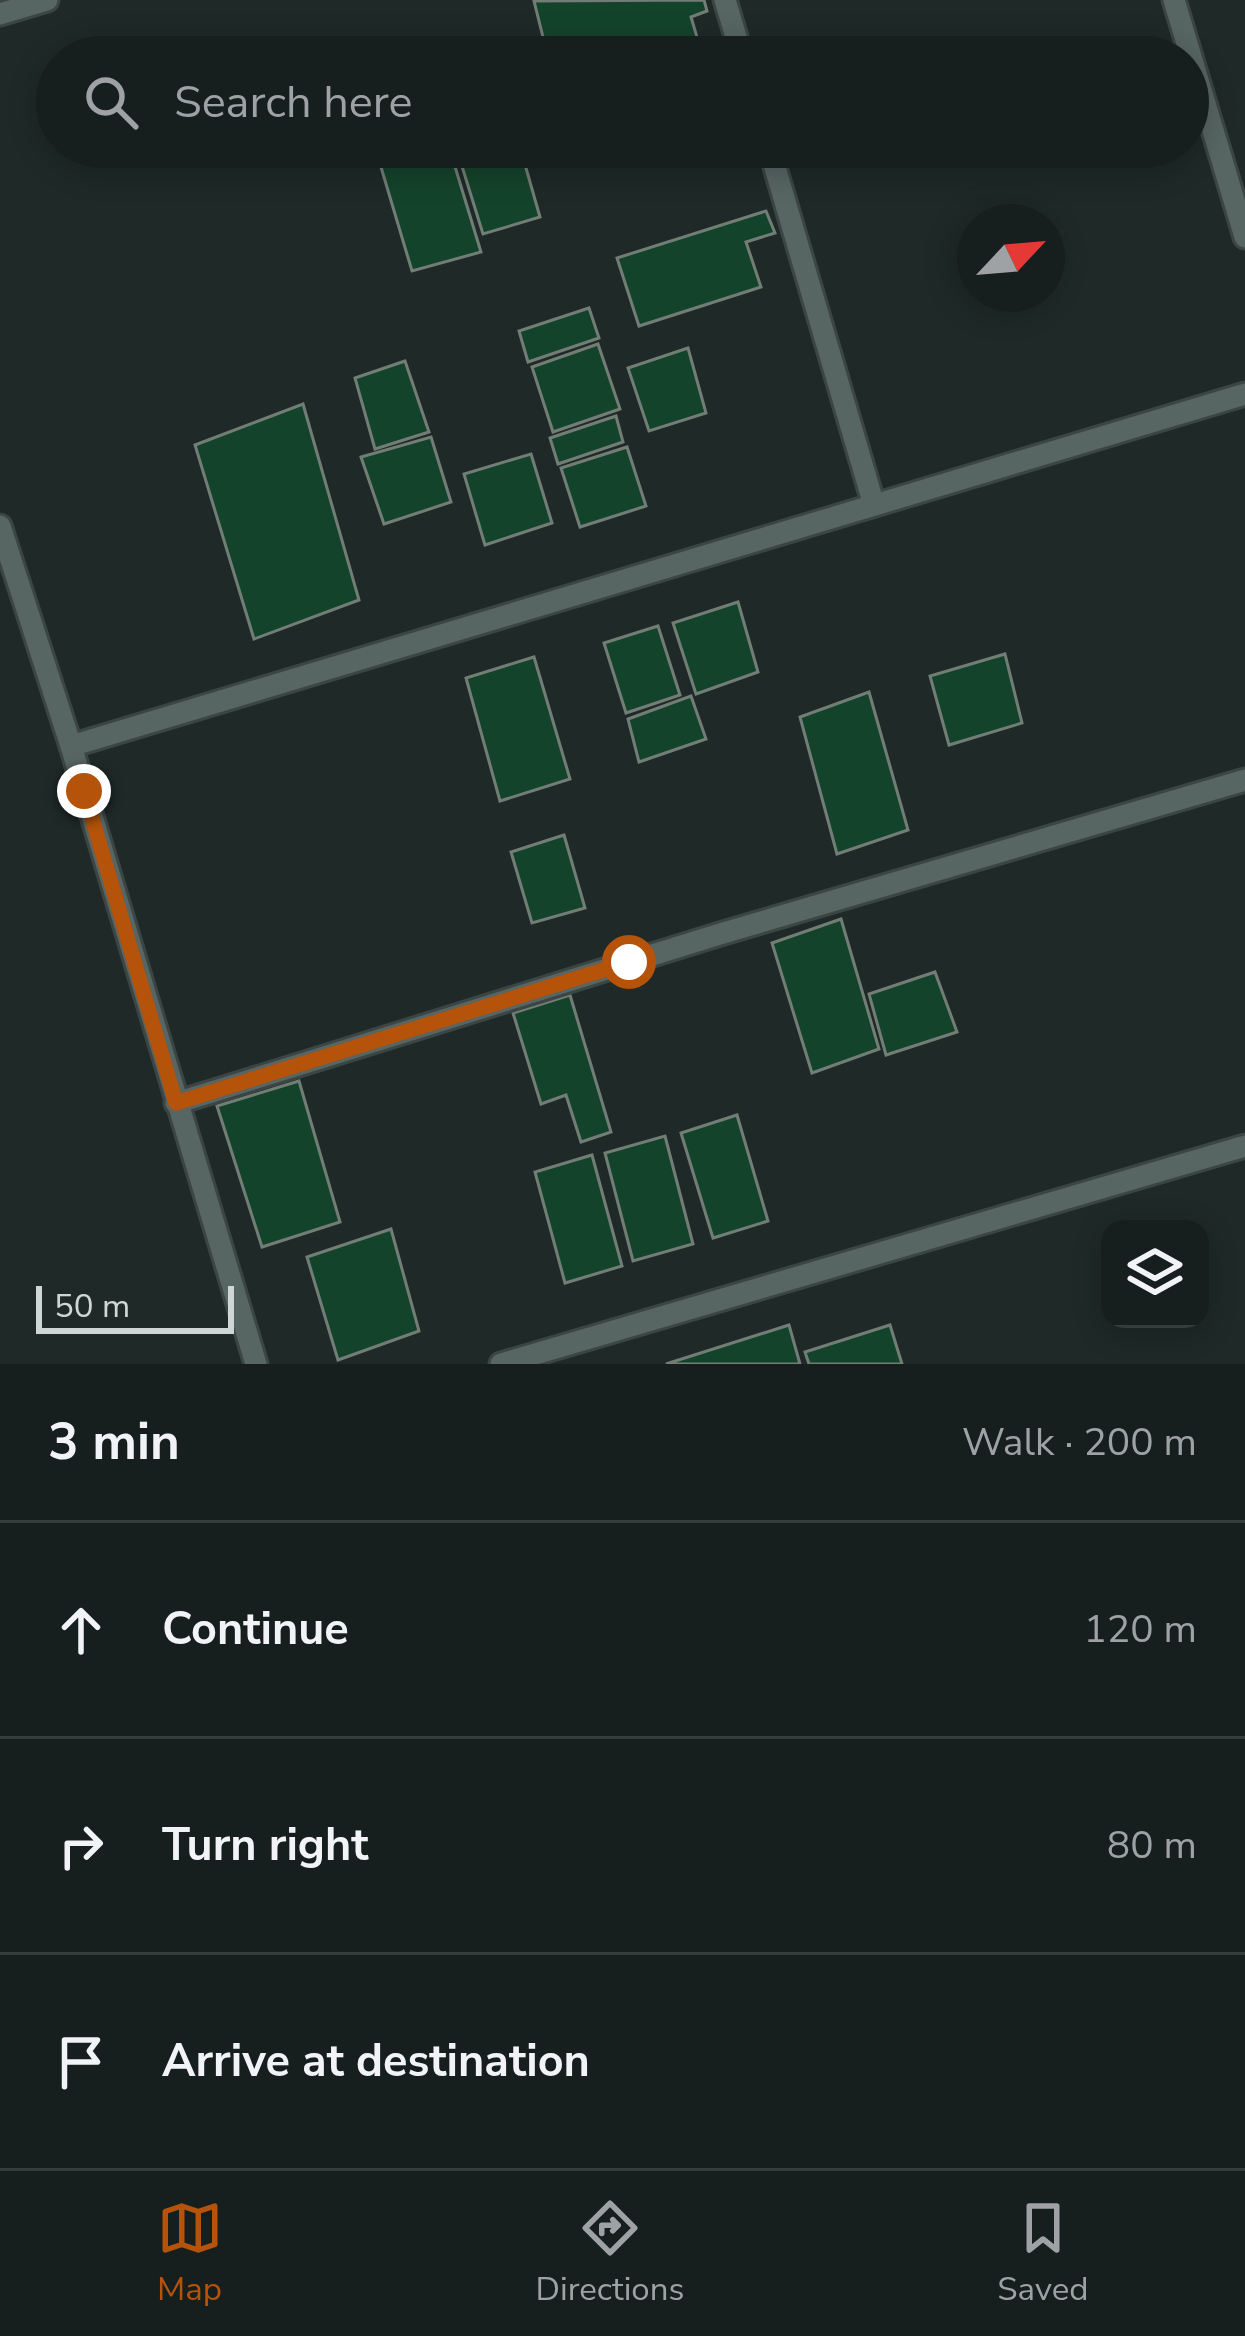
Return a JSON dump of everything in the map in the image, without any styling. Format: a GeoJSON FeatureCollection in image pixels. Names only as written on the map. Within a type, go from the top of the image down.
{"type":"FeatureCollection","features":[{"type":"Feature","properties":{"kind":"street"},"geometry":{"type":"LineString","coordinates":[[0,14],[47,0]]}},
{"type":"Feature","properties":{"kind":"street"},"geometry":{"type":"LineString","coordinates":[[725,0],[736,36]]}},
{"type":"Feature","properties":{"kind":"street"},"geometry":{"type":"LineString","coordinates":[[1174,0],[1185,36]]}},
{"type":"Feature","properties":{"kind":"street"},"geometry":{"type":"LineString","coordinates":[[1209,117],[1245,238]]}},
{"type":"Feature","properties":{"kind":"street"},"geometry":{"type":"LineString","coordinates":[[775,168],[874,505]]}},
{"type":"Feature","properties":{"kind":"street"},"geometry":{"type":"LineString","coordinates":[[71,746],[1245,394]]}},
{"type":"Feature","properties":{"kind":"street"},"geometry":{"type":"LineString","coordinates":[[0,526],[71,746],[256,1364]]}},
{"type":"Feature","properties":{"kind":"street"},"geometry":{"type":"LineString","coordinates":[[176,1103],[720,934],[1245,781]]}},
{"type":"Feature","properties":{"kind":"street"},"geometry":{"type":"LineString","coordinates":[[501,1364],[1245,1146]]}},
{"type":"Feature","properties":{"kind":"building"},"geometry":{"type":"Polygon","coordinates":[[[704,0],[707,11],[691,17],[697,36],[543,36],[534,1],[704,0]]]}},
{"type":"Feature","properties":{"kind":"building"},"geometry":{"type":"Polygon","coordinates":[[[381,168],[455,168],[481,252],[412,271],[381,168]]]}},
{"type":"Feature","properties":{"kind":"building"},"geometry":{"type":"Polygon","coordinates":[[[463,168],[526,168],[540,217],[483,234],[463,168]]]}},
{"type":"Feature","properties":{"kind":"building"},"geometry":{"type":"Polygon","coordinates":[[[766,211],[775,233],[746,242],[761,287],[639,326],[617,258],[766,211]]]}},
{"type":"Feature","properties":{"kind":"building"},"geometry":{"type":"Polygon","coordinates":[[[589,308],[599,338],[528,362],[519,331],[589,308]]]}},
{"type":"Feature","properties":{"kind":"building"},"geometry":{"type":"Polygon","coordinates":[[[598,344],[620,409],[553,432],[532,367],[598,344]]]}},
{"type":"Feature","properties":{"kind":"building"},"geometry":{"type":"Polygon","coordinates":[[[688,348],[706,413],[649,431],[628,368],[688,348]]]}},
{"type":"Feature","properties":{"kind":"building"},"geometry":{"type":"Polygon","coordinates":[[[405,361],[429,432],[375,449],[355,378],[405,361]]]}},
{"type":"Feature","properties":{"kind":"building"},"geometry":{"type":"Polygon","coordinates":[[[303,404],[359,600],[254,639],[195,445],[303,404]]]}},
{"type":"Feature","properties":{"kind":"building"},"geometry":{"type":"Polygon","coordinates":[[[616,416],[623,442],[558,464],[550,438],[616,416]]]}},
{"type":"Feature","properties":{"kind":"building"},"geometry":{"type":"Polygon","coordinates":[[[431,437],[451,502],[384,524],[361,457],[431,437]]]}},
{"type":"Feature","properties":{"kind":"building"},"geometry":{"type":"Polygon","coordinates":[[[627,447],[646,506],[580,527],[561,468],[627,447]]]}},
{"type":"Feature","properties":{"kind":"building"},"geometry":{"type":"Polygon","coordinates":[[[531,454],[552,523],[485,545],[464,474],[531,454]]]}},
{"type":"Feature","properties":{"kind":"building"},"geometry":{"type":"Polygon","coordinates":[[[738,602],[758,672],[696,694],[673,623],[738,602]]]}},
{"type":"Feature","properties":{"kind":"building"},"geometry":{"type":"Polygon","coordinates":[[[658,626],[680,695],[626,713],[604,643],[658,626]]]}},
{"type":"Feature","properties":{"kind":"building"},"geometry":{"type":"Polygon","coordinates":[[[1005,654],[1022,723],[949,745],[930,676],[1005,654]]]}},
{"type":"Feature","properties":{"kind":"building"},"geometry":{"type":"Polygon","coordinates":[[[534,657],[570,779],[500,801],[466,678],[534,657]]]}},
{"type":"Feature","properties":{"kind":"building"},"geometry":{"type":"Polygon","coordinates":[[[869,692],[908,830],[837,854],[800,717],[869,692]]]}},
{"type":"Feature","properties":{"kind":"building"},"geometry":{"type":"Polygon","coordinates":[[[691,696],[706,739],[639,762],[628,719],[691,696]]]}},
{"type":"Feature","properties":{"kind":"building"},"geometry":{"type":"Polygon","coordinates":[[[564,835],[585,908],[532,923],[511,852],[564,835]]]}},
{"type":"Feature","properties":{"kind":"building"},"geometry":{"type":"Polygon","coordinates":[[[841,919],[879,1049],[812,1073],[772,943],[841,919]]]}},
{"type":"Feature","properties":{"kind":"building"},"geometry":{"type":"Polygon","coordinates":[[[935,972],[957,1032],[886,1055],[869,994],[935,972]]]}},
{"type":"Feature","properties":{"kind":"building"},"geometry":{"type":"Polygon","coordinates":[[[570,995],[611,1132],[581,1142],[566,1095],[541,1104],[513,1013],[570,995]]]}},
{"type":"Feature","properties":{"kind":"building"},"geometry":{"type":"Polygon","coordinates":[[[299,1081],[340,1222],[262,1247],[217,1106],[299,1081]]]}},
{"type":"Feature","properties":{"kind":"building"},"geometry":{"type":"Polygon","coordinates":[[[737,1115],[768,1221],[713,1238],[681,1133],[737,1115]]]}},
{"type":"Feature","properties":{"kind":"building"},"geometry":{"type":"Polygon","coordinates":[[[665,1136],[693,1244],[633,1261],[605,1153],[665,1136]]]}},
{"type":"Feature","properties":{"kind":"building"},"geometry":{"type":"Polygon","coordinates":[[[592,1155],[622,1266],[565,1283],[535,1172],[592,1155]]]}},
{"type":"Feature","properties":{"kind":"building"},"geometry":{"type":"Polygon","coordinates":[[[391,1229],[419,1331],[338,1360],[307,1257],[391,1229]]]}},
{"type":"Feature","properties":{"kind":"building"},"geometry":{"type":"Polygon","coordinates":[[[789,1325],[800,1364],[666,1364],[789,1325]]]}},
{"type":"Feature","properties":{"kind":"building"},"geometry":{"type":"Polygon","coordinates":[[[890,1325],[902,1364],[809,1364],[805,1352],[890,1325]]]}},
{"type":"Feature","properties":{"kind":"route"},"geometry":{"type":"LineString","coordinates":[[84,791],[176,1103],[629,962]]}}]}
